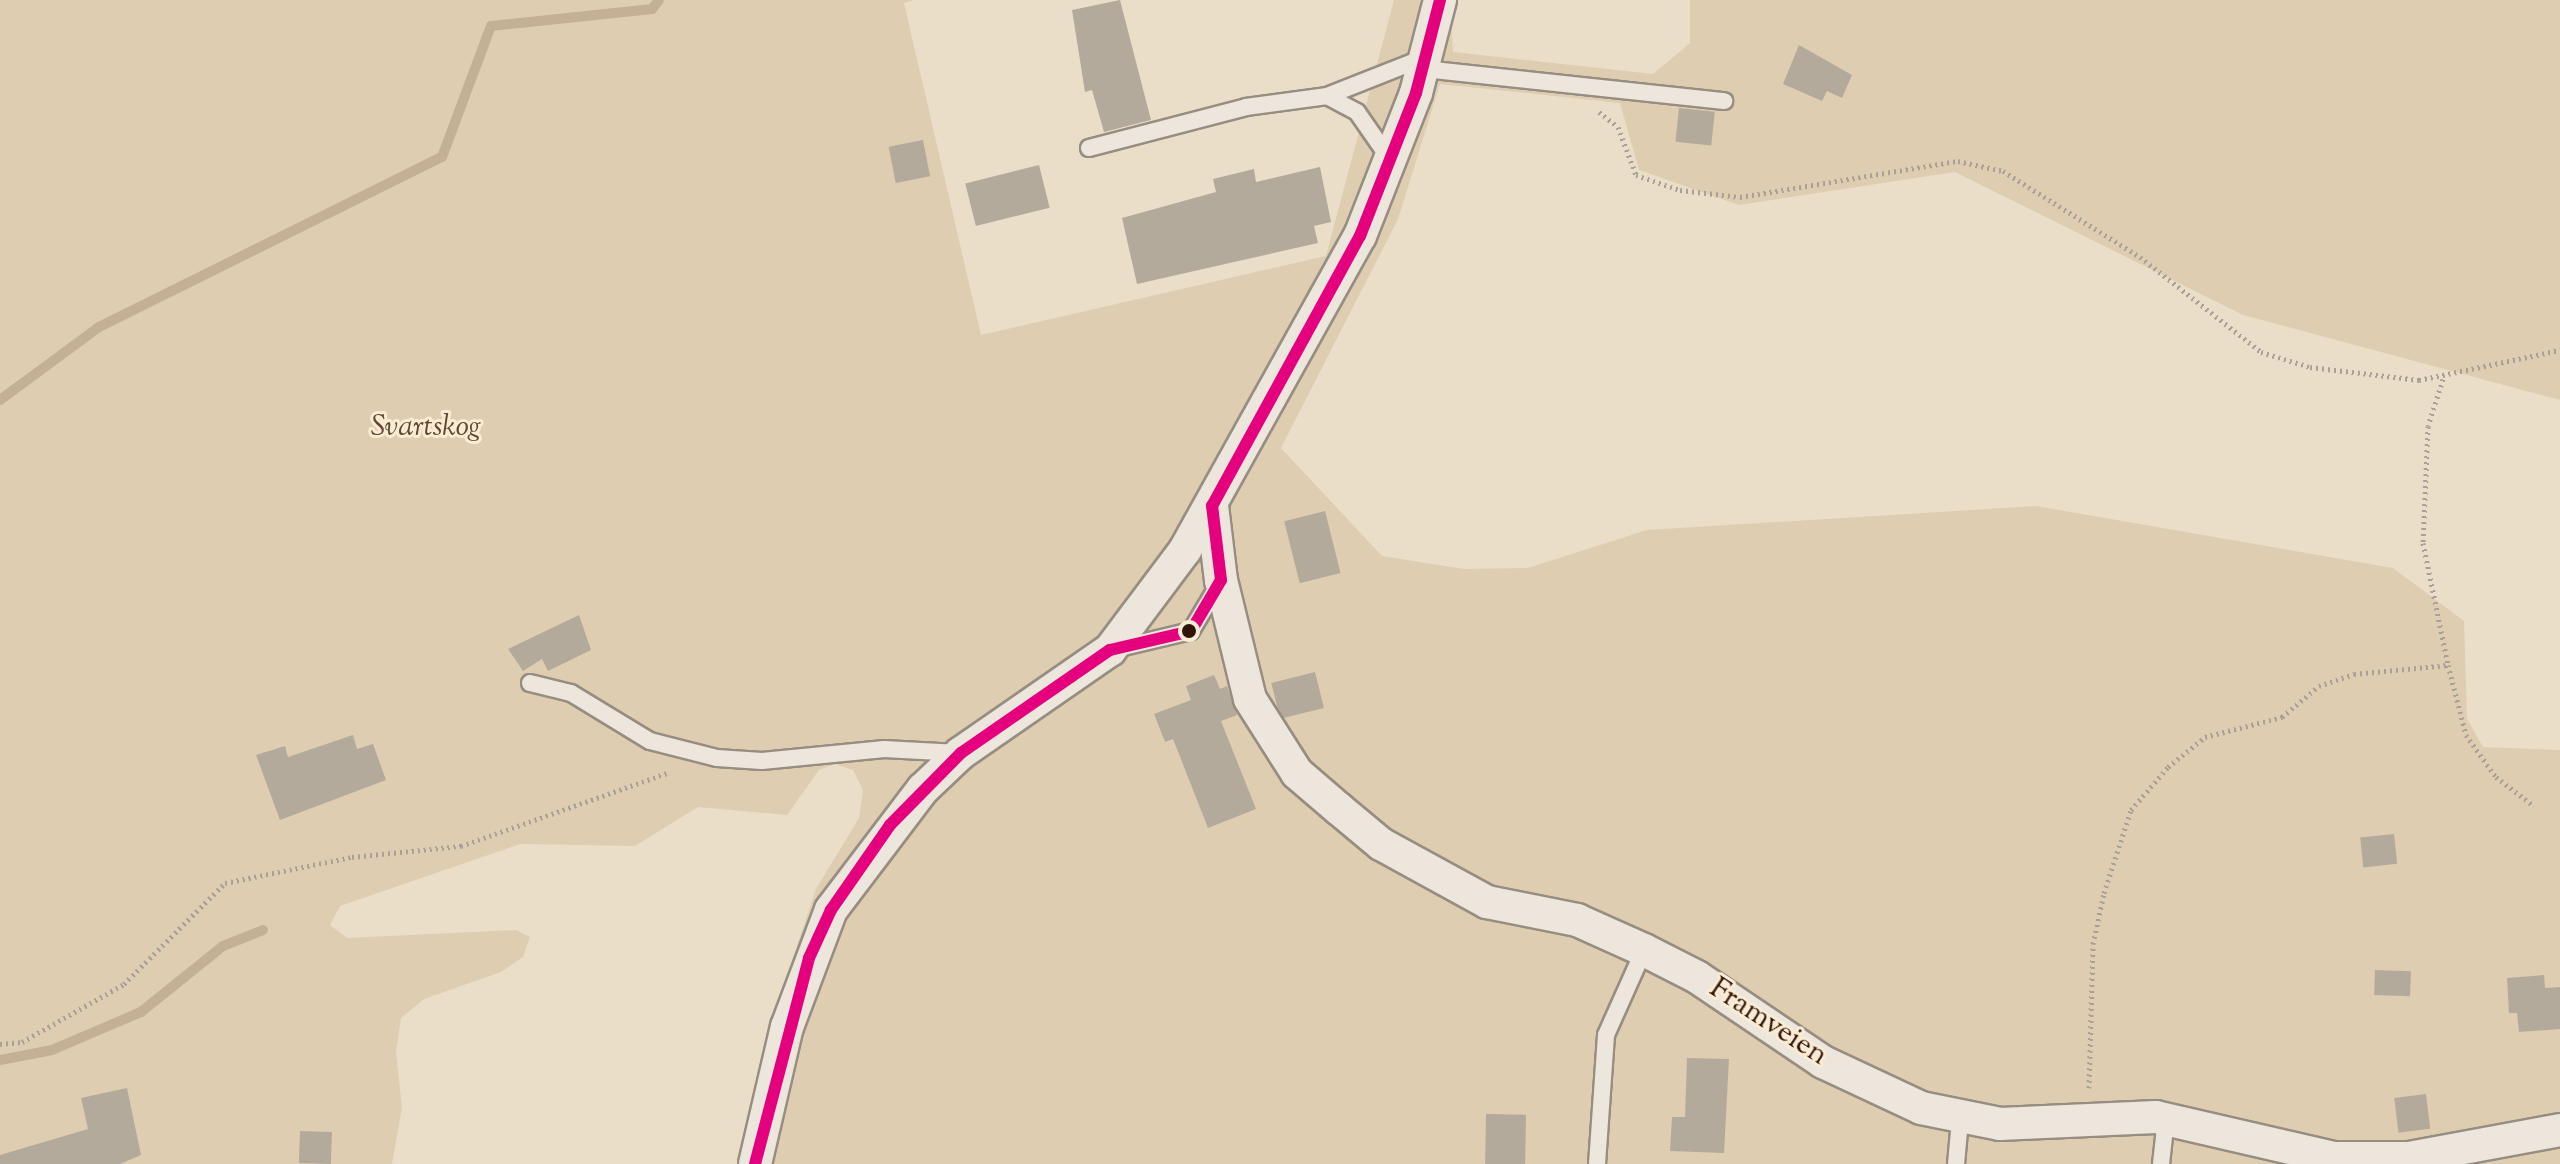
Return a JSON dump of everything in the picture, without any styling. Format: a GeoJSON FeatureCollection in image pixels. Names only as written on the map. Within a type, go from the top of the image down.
{"type":"FeatureCollection","features":[{"type":"Feature","properties":{"kind":"street"},"geometry":{"type":"LineString","coordinates":[[755,1164],[787,1027],[831,910],[890,825],[961,753],[1110,650],[1212,506],[1330,294],[1391,163],[1426,62],[1440,0]]}},
{"type":"Feature","properties":{"kind":"street","name":"Framveien"},"geometry":{"type":"LineString","coordinates":[[1212,506],[1221,580],[1250,699],[1297,773],[1381,844],[1487,902],[1577,920],[1644,950],[1697,977],[1823,1062],[1960,1120],[2000,1124],[2086,1116],[2166,1119],[2285,1150],[2372,1160],[2560,1130]]}},
{"type":"Feature","properties":{"kind":"lane"},"geometry":{"type":"LineString","coordinates":[[1089,148],[1246,107],[1327,96],[1426,62],[1724,101]]}},
{"type":"Feature","properties":{"kind":"lane"},"geometry":{"type":"LineString","coordinates":[[1327,96],[1366,121],[1391,163]]}},
{"type":"Feature","properties":{"kind":"lane"},"geometry":{"type":"LineString","coordinates":[[1110,650],[1191,631],[1221,580]]}},
{"type":"Feature","properties":{"kind":"lane"},"geometry":{"type":"LineString","coordinates":[[530,683],[571,693],[650,741],[717,758],[762,761],[884,749],[961,753]]}},
{"type":"Feature","properties":{"kind":"lane"},"geometry":{"type":"LineString","coordinates":[[1597,1164],[1606,1035],[1644,950]]}},
{"type":"Feature","properties":{"kind":"lane"},"geometry":{"type":"LineString","coordinates":[[2161,1164],[2166,1119]]}},
{"type":"Feature","properties":{"kind":"lane"},"geometry":{"type":"LineString","coordinates":[[1956,1164],[1960,1120]]}},
{"type":"Feature","properties":{"kind":"path"},"geometry":{"type":"LineString","coordinates":[[1577,82],[1591,105],[1618,127],[1636,175],[1680,190],[1740,197],[1958,161],[2003,171],[2140,257],[2261,352],[2310,367],[2359,377],[2443,379],[2560,350]]}},
{"type":"Feature","properties":{"kind":"path"},"geometry":{"type":"LineString","coordinates":[[2443,379],[2428,426],[2423,543],[2448,665],[2466,735],[2496,777],[2534,806]]}},
{"type":"Feature","properties":{"kind":"path"},"geometry":{"type":"LineString","coordinates":[[2086,1116],[2093,944],[2131,810],[2168,767],[2205,737],[2282,717],[2319,686],[2354,674],[2448,665]]}},
{"type":"Feature","properties":{"kind":"path"},"geometry":{"type":"LineString","coordinates":[[0,1044],[22,1042],[124,984],[225,883],[352,857],[461,846],[717,758]]}},
{"type":"Feature","properties":{"kind":"green space","name":"Svartskog"},"geometry":{"type":"Polygon","coordinates":[[[0,0],[914,0],[904,3],[981,335],[1326,256],[1394,0],[1450,0],[1453,52],[1653,74],[1690,43],[1690,0],[2560,0],[2560,400],[2243,315],[1955,172],[1739,205],[1639,170],[1620,103],[1440,84],[1398,219],[1281,448],[1382,556],[1464,569],[1528,568],[1647,530],[2036,506],[2393,568],[2464,621],[2467,719],[2483,747],[2560,750],[2560,1164],[738,1164],[773,1018],[816,889],[859,818],[863,790],[853,770],[835,764],[819,770],[787,815],[698,807],[635,846],[520,844],[340,906],[330,925],[347,938],[516,930],[530,937],[523,957],[501,972],[424,999],[401,1018],[396,1052],[402,1108],[392,1164],[0,1164],[0,0]]]}},
{"type":"Feature","properties":{"kind":"building"},"geometry":{"type":"Polygon","coordinates":[[[1120,0],[1151,120],[1104,132],[1092,90],[1085,92],[1072,10],[1120,0]]]}},
{"type":"Feature","properties":{"kind":"building"},"geometry":{"type":"Polygon","coordinates":[[[1799,45],[1852,75],[1842,98],[1827,91],[1822,101],[1783,84],[1799,45]]]}},
{"type":"Feature","properties":{"kind":"building"},"geometry":{"type":"Polygon","coordinates":[[[1679,108],[1715,112],[1711,146],[1675,142],[1679,108]]]}},
{"type":"Feature","properties":{"kind":"building"},"geometry":{"type":"Polygon","coordinates":[[[923,140],[930,176],[896,183],[889,147],[923,140]]]}},
{"type":"Feature","properties":{"kind":"building"},"geometry":{"type":"Polygon","coordinates":[[[1039,165],[1050,208],[976,226],[965,183],[1039,165]]]}},
{"type":"Feature","properties":{"kind":"building"},"geometry":{"type":"Polygon","coordinates":[[[1320,167],[1331,222],[1314,226],[1318,243],[1137,284],[1122,218],[1216,192],[1213,179],[1254,169],[1256,182],[1320,167]]]}},
{"type":"Feature","properties":{"kind":"building"},"geometry":{"type":"Polygon","coordinates":[[[1325,511],[1340,573],[1300,583],[1284,521],[1325,511]]]}},
{"type":"Feature","properties":{"kind":"building"},"geometry":{"type":"Polygon","coordinates":[[[579,615],[591,650],[548,671],[542,659],[523,671],[508,649],[579,615]]]}},
{"type":"Feature","properties":{"kind":"building"},"geometry":{"type":"Polygon","coordinates":[[[1315,672],[1324,708],[1280,719],[1271,683],[1315,672]]]}},
{"type":"Feature","properties":{"kind":"building"},"geometry":{"type":"Polygon","coordinates":[[[1214,675],[1220,689],[1227,686],[1237,715],[1221,721],[1256,809],[1208,828],[1173,739],[1165,742],[1154,714],[1191,700],[1186,686],[1214,675]]]}},
{"type":"Feature","properties":{"kind":"building"},"geometry":{"type":"Polygon","coordinates":[[[353,735],[357,749],[373,744],[386,780],[280,820],[256,755],[285,746],[288,757],[353,735]]]}},
{"type":"Feature","properties":{"kind":"building"},"geometry":{"type":"Polygon","coordinates":[[[2394,834],[2397,864],[2363,867],[2360,838],[2394,834]]]}},
{"type":"Feature","properties":{"kind":"building"},"geometry":{"type":"Polygon","coordinates":[[[2375,970],[2411,971],[2410,996],[2374,995],[2375,970]]]}},
{"type":"Feature","properties":{"kind":"building"},"geometry":{"type":"Polygon","coordinates":[[[2544,975],[2545,988],[2560,987],[2560,1029],[2519,1032],[2517,1013],[2509,1013],[2507,978],[2544,975]]]}},
{"type":"Feature","properties":{"kind":"building"},"geometry":{"type":"Polygon","coordinates":[[[1687,1058],[1729,1059],[1724,1153],[1670,1151],[1672,1117],[1685,1117],[1687,1058]]]}},
{"type":"Feature","properties":{"kind":"building"},"geometry":{"type":"Polygon","coordinates":[[[127,1088],[141,1155],[120,1164],[0,1164],[0,1155],[88,1129],[81,1098],[127,1088]]]}},
{"type":"Feature","properties":{"kind":"building"},"geometry":{"type":"Polygon","coordinates":[[[2426,1094],[2430,1129],[2399,1133],[2394,1098],[2426,1094]]]}},
{"type":"Feature","properties":{"kind":"building"},"geometry":{"type":"Polygon","coordinates":[[[1486,1114],[1526,1115],[1525,1164],[1485,1164],[1486,1114]]]}},
{"type":"Feature","properties":{"kind":"building"},"geometry":{"type":"Polygon","coordinates":[[[300,1131],[332,1132],[331,1164],[299,1163],[300,1131]]]}},
{"type":"Feature","properties":{"kind":"waterway"},"geometry":{"type":"LineString","coordinates":[[0,400],[99,327],[442,157],[491,26],[652,9],[659,0]]}},
{"type":"Feature","properties":{"kind":"waterway"},"geometry":{"type":"LineString","coordinates":[[0,1060],[52,1050],[141,1012],[223,946],[263,930]]}},
{"type":"Feature","properties":{"kind":"transit line"},"geometry":{"type":"LineString","coordinates":[[755,1164],[809,958],[831,910],[890,825],[961,753],[1110,650],[1191,631],[1221,580],[1212,506],[1360,236],[1416,93],[1440,0]]}}]}
